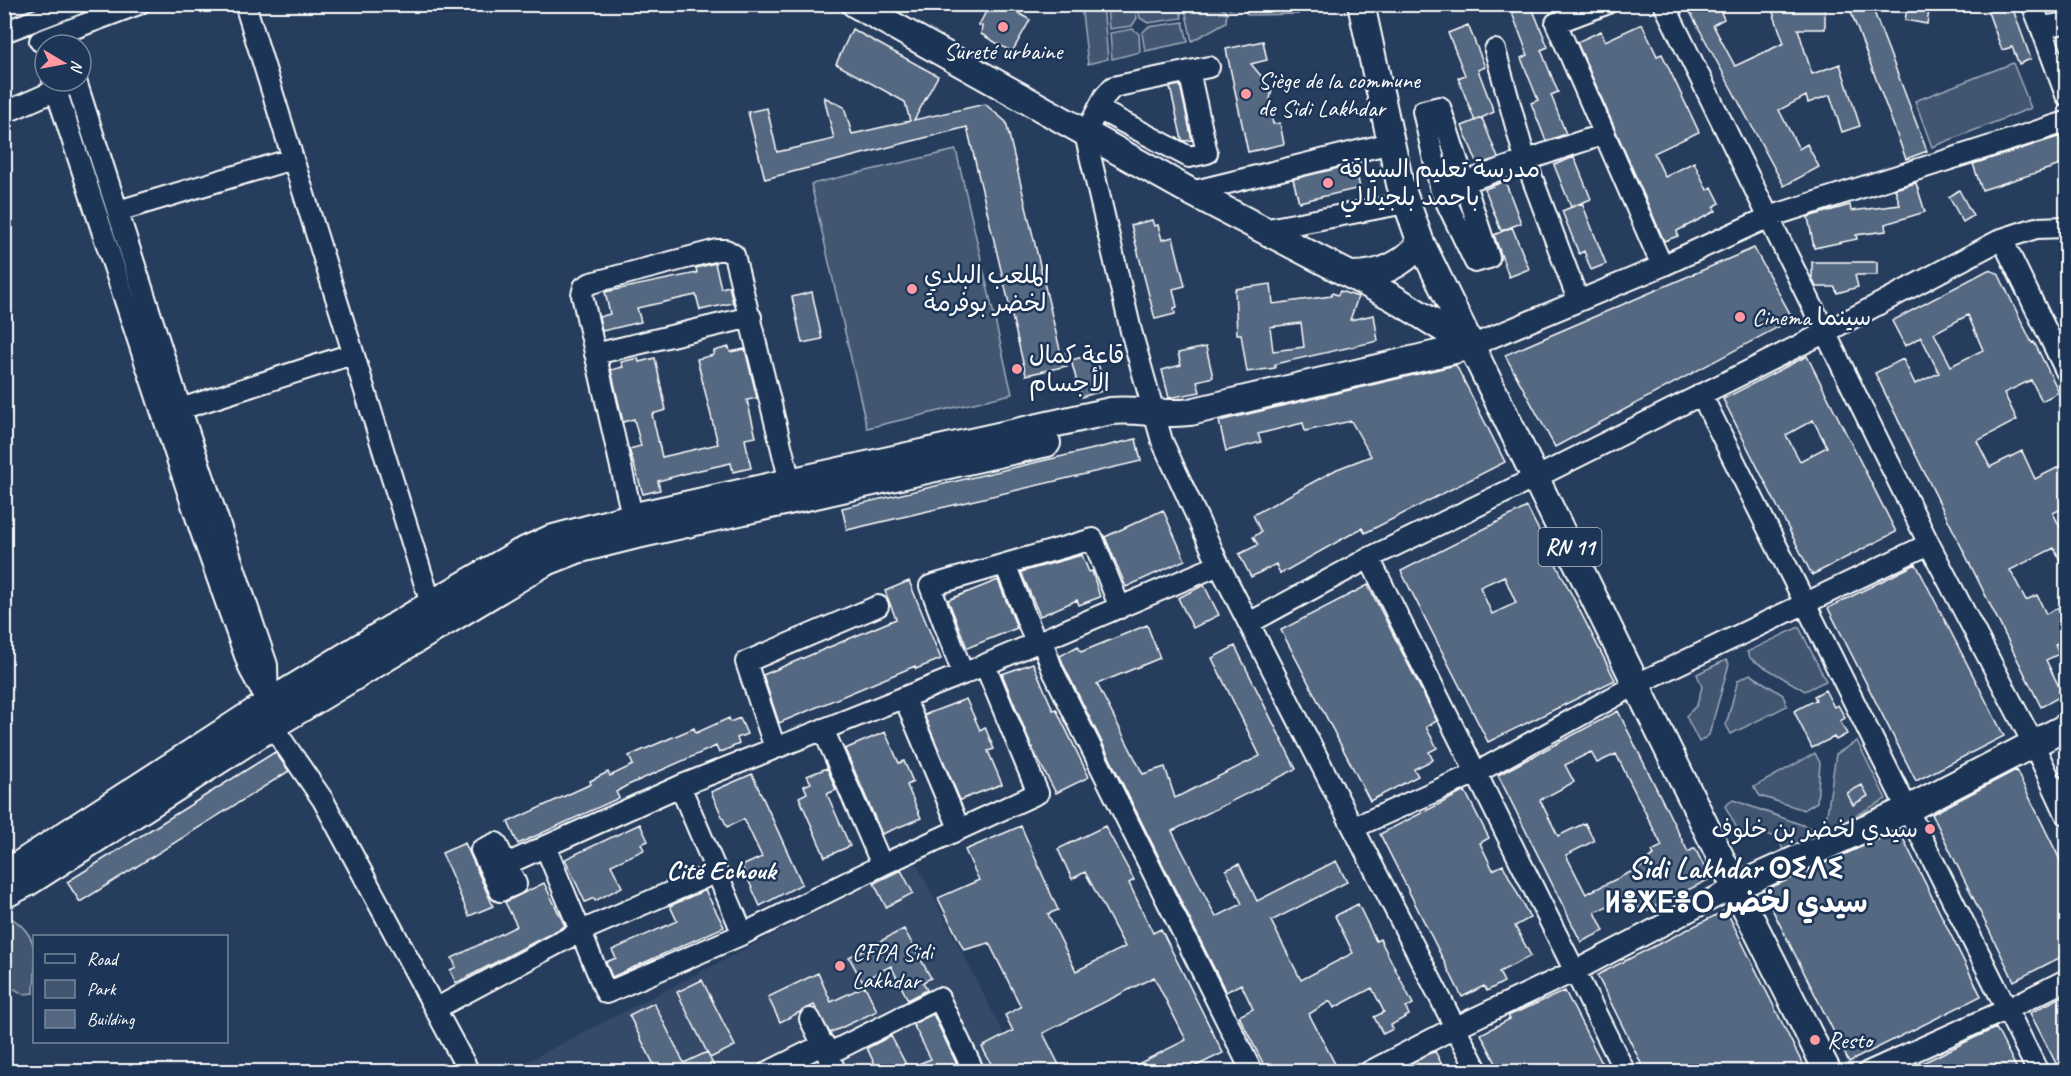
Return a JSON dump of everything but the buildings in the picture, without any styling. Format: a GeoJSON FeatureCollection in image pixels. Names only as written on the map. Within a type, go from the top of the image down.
{"type":"FeatureCollection","features":[{"type":"Feature","properties":{"kind":"main road"},"geometry":{"type":"LineString","coordinates":[[855,4],[1191,192],[1402,302],[1471,346]]}},
{"type":"Feature","properties":{"kind":"main road","name":"RN 11"},"geometry":{"type":"LineString","coordinates":[[1367,10],[1391,143],[1406,202],[1421,243],[1735,887],[1828,1071]]}},
{"type":"Feature","properties":{"kind":"main road"},"geometry":{"type":"LineString","coordinates":[[1351,275],[1368,275],[1390,269],[1410,255],[1421,243]]}},
{"type":"Feature","properties":{"kind":"main road"},"geometry":{"type":"LineString","coordinates":[[4,878],[14,868],[271,714],[527,570],[634,526],[790,482],[1111,411],[1139,410],[1153,414],[1190,412],[1471,346]]}},
{"type":"Feature","properties":{"kind":"main road"},"geometry":{"type":"LineString","coordinates":[[4,895],[20,888],[431,604],[534,546],[567,533],[634,526],[1129,425],[1153,414]]}},
{"type":"Feature","properties":{"kind":"main road"},"geometry":{"type":"LineString","coordinates":[[1735,887],[1906,810],[2067,727]]}},
{"type":"Feature","properties":{"kind":"street"},"geometry":{"type":"LineString","coordinates":[[4,32],[77,4]]}},
{"type":"Feature","properties":{"kind":"street"},"geometry":{"type":"LineString","coordinates":[[245,4],[431,604]]}},
{"type":"Feature","properties":{"kind":"street"},"geometry":{"type":"LineString","coordinates":[[1606,4],[1556,23],[1602,135],[1662,267]]}},
{"type":"Feature","properties":{"kind":"street"},"geometry":{"type":"LineString","coordinates":[[2032,4],[2067,95]]}},
{"type":"Feature","properties":{"kind":"street"},"geometry":{"type":"LineString","coordinates":[[1667,5],[1929,544],[2033,743],[2067,814]]}},
{"type":"Feature","properties":{"kind":"street"},"geometry":{"type":"LineString","coordinates":[[75,33],[131,6]]}},
{"type":"Feature","properties":{"kind":"street"},"geometry":{"type":"LineString","coordinates":[[54,13],[61,33]]}},
{"type":"Feature","properties":{"kind":"street"},"geometry":{"type":"LineString","coordinates":[[31,22],[36,33]]}},
{"type":"Feature","properties":{"kind":"street"},"geometry":{"type":"LineString","coordinates":[[2041,27],[2067,23]]}},
{"type":"Feature","properties":{"kind":"street"},"geometry":{"type":"LineString","coordinates":[[1495,50],[1525,159],[1578,300]]}},
{"type":"Feature","properties":{"kind":"street"},"geometry":{"type":"LineString","coordinates":[[1098,110],[1190,157],[1207,153],[1203,133],[1193,135],[1182,86],[1190,78],[1209,67]]}},
{"type":"Feature","properties":{"kind":"street"},"geometry":{"type":"LineString","coordinates":[[1190,78],[1113,87],[1085,134],[1153,414],[1162,441],[1219,565],[1251,622],[1479,1071]]}},
{"type":"Feature","properties":{"kind":"street"},"geometry":{"type":"LineString","coordinates":[[4,113],[40,93]]}},
{"type":"Feature","properties":{"kind":"street"},"geometry":{"type":"LineString","coordinates":[[58,93],[172,412],[267,665],[271,714],[279,738],[327,807],[469,1071]]}},
{"type":"Feature","properties":{"kind":"street"},"geometry":{"type":"LineString","coordinates":[[80,93],[118,211],[172,412]]}},
{"type":"Feature","properties":{"kind":"street"},"geometry":{"type":"LineString","coordinates":[[1440,106],[1489,258],[1475,262],[1441,191],[1423,111],[1440,106]]}},
{"type":"Feature","properties":{"kind":"street"},"geometry":{"type":"LineString","coordinates":[[1471,346],[1662,267],[1769,217],[2067,122]]}},
{"type":"Feature","properties":{"kind":"street"},"geometry":{"type":"LineString","coordinates":[[1441,191],[1525,159],[1602,135]]}},
{"type":"Feature","properties":{"kind":"street"},"geometry":{"type":"LineString","coordinates":[[1191,192],[1391,143]]}},
{"type":"Feature","properties":{"kind":"street"},"geometry":{"type":"LineString","coordinates":[[118,211],[292,159]]}},
{"type":"Feature","properties":{"kind":"street"},"geometry":{"type":"LineString","coordinates":[[1263,230],[1406,202]]}},
{"type":"Feature","properties":{"kind":"street"},"geometry":{"type":"LineString","coordinates":[[1251,622],[1368,558],[1537,477],[1826,332],[2002,239],[2036,228],[2067,227]]}},
{"type":"Feature","properties":{"kind":"street"},"geometry":{"type":"LineString","coordinates":[[2002,239],[2067,371]]}},
{"type":"Feature","properties":{"kind":"street"},"geometry":{"type":"LineString","coordinates":[[634,526],[582,295],[587,285],[717,250],[726,250],[736,259],[790,482]]}},
{"type":"Feature","properties":{"kind":"street"},"geometry":{"type":"LineString","coordinates":[[595,354],[751,317]]}},
{"type":"Feature","properties":{"kind":"street"},"geometry":{"type":"LineString","coordinates":[[172,412],[352,354]]}},
{"type":"Feature","properties":{"kind":"street"},"geometry":{"type":"LineString","coordinates":[[1701,394],[1906,810],[2038,1071]]}},
{"type":"Feature","properties":{"kind":"street"},"geometry":{"type":"LineString","coordinates":[[963,675],[930,586],[1093,539],[1120,608]]}},
{"type":"Feature","properties":{"kind":"street"},"geometry":{"type":"LineString","coordinates":[[1355,827],[1476,773],[1636,684],[1929,544]]}},
{"type":"Feature","properties":{"kind":"street"},"geometry":{"type":"LineString","coordinates":[[1368,558],[1625,1071]]}},
{"type":"Feature","properties":{"kind":"street"},"geometry":{"type":"LineString","coordinates":[[1005,564],[1053,671],[1252,1071]]}},
{"type":"Feature","properties":{"kind":"street"},"geometry":{"type":"LineString","coordinates":[[499,868],[680,786],[963,675],[1219,565]]}},
{"type":"Feature","properties":{"kind":"street"},"geometry":{"type":"LineString","coordinates":[[775,748],[747,662],[878,606]]}},
{"type":"Feature","properties":{"kind":"street"},"geometry":{"type":"LineString","coordinates":[[545,846],[606,993],[743,934],[959,828],[1038,793],[985,665]]}},
{"type":"Feature","properties":{"kind":"street"},"geometry":{"type":"LineString","coordinates":[[904,697],[959,828]]}},
{"type":"Feature","properties":{"kind":"street"},"geometry":{"type":"LineString","coordinates":[[823,729],[882,865]]}},
{"type":"Feature","properties":{"kind":"street"},"geometry":{"type":"LineString","coordinates":[[680,786],[743,934]]}},
{"type":"Feature","properties":{"kind":"street"},"geometry":{"type":"LineString","coordinates":[[435,1009],[581,931],[716,873]]}},
{"type":"Feature","properties":{"kind":"street"},"geometry":{"type":"LineString","coordinates":[[1369,1071],[1575,971],[1735,887]]}},
{"type":"Feature","properties":{"kind":"street"},"geometry":{"type":"LineString","coordinates":[[1868,1071],[2008,1009],[2067,980]]}},
{"type":"Feature","properties":{"kind":"street"},"geometry":{"type":"LineString","coordinates":[[768,1071],[829,1056],[939,998],[974,1071]]}},
{"type":"Feature","properties":{"kind":"street"},"geometry":{"type":"LineString","coordinates":[[810,1019],[829,1056]]}},
{"type":"Feature","properties":{"kind":"shaded area","name":"CFPA Sidi Lakhdar"},"geometry":{"type":"Polygon","coordinates":[[[915,861],[1023,1071],[507,1072],[915,861]]]}},
{"type":"Feature","properties":{"kind":"green space"},"geometry":{"type":"Polygon","coordinates":[[[1081,5],[1103,5],[1108,59],[1088,64],[1081,5]]]}},
{"type":"Feature","properties":{"kind":"green space"},"geometry":{"type":"Polygon","coordinates":[[[1107,5],[1135,5],[1137,18],[1132,26],[1109,29],[1107,5]]]}},
{"type":"Feature","properties":{"kind":"green space"},"geometry":{"type":"Polygon","coordinates":[[[1138,5],[1179,5],[1182,18],[1148,23],[1140,18],[1138,5]]]}},
{"type":"Feature","properties":{"kind":"green space"},"geometry":{"type":"Polygon","coordinates":[[[1184,5],[1217,5],[1227,12],[1226,22],[1192,41],[1184,5]]]}},
{"type":"Feature","properties":{"kind":"green space"},"geometry":{"type":"Polygon","coordinates":[[[1224,5],[1274,5],[1299,14],[1248,15],[1242,7],[1229,9],[1224,5]]]}},
{"type":"Feature","properties":{"kind":"green space"},"geometry":{"type":"Polygon","coordinates":[[[1183,22],[1188,42],[1145,51],[1142,33],[1148,27],[1183,22]]]}},
{"type":"Feature","properties":{"kind":"green space"},"geometry":{"type":"Polygon","coordinates":[[[1133,29],[1139,34],[1140,52],[1112,59],[1110,33],[1133,29]]]}},
{"type":"Feature","properties":{"kind":"green space"},"geometry":{"type":"Polygon","coordinates":[[[2013,63],[2031,108],[1932,147],[1915,101],[2013,63]]]}},
{"type":"Feature","properties":{"kind":"green space","name":"الملعب البلدي لخضر بوفرمة"},"geometry":{"type":"Polygon","coordinates":[[[956,150],[1012,394],[867,428],[811,184],[956,150]]]}},
{"type":"Feature","properties":{"kind":"green space"},"geometry":{"type":"Polygon","coordinates":[[[1799,627],[1826,681],[1805,691],[1751,659],[1747,652],[1799,627]]]}},
{"type":"Feature","properties":{"kind":"green space"},"geometry":{"type":"Polygon","coordinates":[[[1726,660],[1729,664],[1709,735],[1699,742],[1686,716],[1697,705],[1702,687],[1697,674],[1726,660]]]}},
{"type":"Feature","properties":{"kind":"green space"},"geometry":{"type":"Polygon","coordinates":[[[1750,674],[1783,695],[1787,706],[1731,734],[1726,725],[1738,680],[1750,674]]]}},
{"type":"Feature","properties":{"kind":"green space"},"geometry":{"type":"Polygon","coordinates":[[[1857,741],[1886,799],[1831,829],[1826,821],[1836,754],[1857,741]]]}},
{"type":"Feature","properties":{"kind":"green space"},"geometry":{"type":"Polygon","coordinates":[[[1815,753],[1820,763],[1817,802],[1804,810],[1760,796],[1754,787],[1815,753]]]}},
{"type":"Feature","properties":{"kind":"green space"},"geometry":{"type":"Polygon","coordinates":[[[1733,800],[1811,828],[1815,838],[1784,852],[1778,838],[1751,828],[1740,834],[1725,806],[1733,800]]]}},
{"type":"Feature","properties":{"kind":"green space"},"geometry":{"type":"Polygon","coordinates":[[[11,918],[21,925],[32,942],[33,993],[23,994],[13,988],[5,992],[5,919],[11,918]]]}},
{"type":"Feature","properties":{"kind":"place","name":"Sureté urbaine"},"geometry":{"type":"Point","coordinates":[1003,27]}},
{"type":"Feature","properties":{"kind":"place","name":"Siège de la commune de Sidi Lakhdar"},"geometry":{"type":"Point","coordinates":[1246,94]}},
{"type":"Feature","properties":{"kind":"place","name":"مدرسة تعليم السياقة باحمد بلجيلالي"},"geometry":{"type":"Point","coordinates":[1328,183]}},
{"type":"Feature","properties":{"kind":"place","name":"الملعب البلدي لخضر بوفرمة"},"geometry":{"type":"Point","coordinates":[912,289]}},
{"type":"Feature","properties":{"kind":"place","name":"Cinema سينما"},"geometry":{"type":"Point","coordinates":[1740,317]}},
{"type":"Feature","properties":{"kind":"place","name":"قاعة كمال الأجسام"},"geometry":{"type":"Point","coordinates":[1017,369]}},
{"type":"Feature","properties":{"kind":"place","name":"سيدي لخضر بن خلوف"},"geometry":{"type":"Point","coordinates":[1930,829]}},
{"type":"Feature","properties":{"kind":"place","name":"CFPA Sidi Lakhdar"},"geometry":{"type":"Point","coordinates":[840,966]}},
{"type":"Feature","properties":{"kind":"place","name":"Resto"},"geometry":{"type":"Point","coordinates":[1815,1040]}},
{"type":"Feature","properties":{"kind":"district","name":"Cité Echouk"},"geometry":{"type":"Point","coordinates":[721,870]}},
{"type":"Feature","properties":{"kind":"district","name":"Sidi Lakhdar ⵙⵉⴷⵉ ⵍⴻⵅⴹⴻⵔ سيدي لخضر"},"geometry":{"type":"Point","coordinates":[1736,885]}}]}
